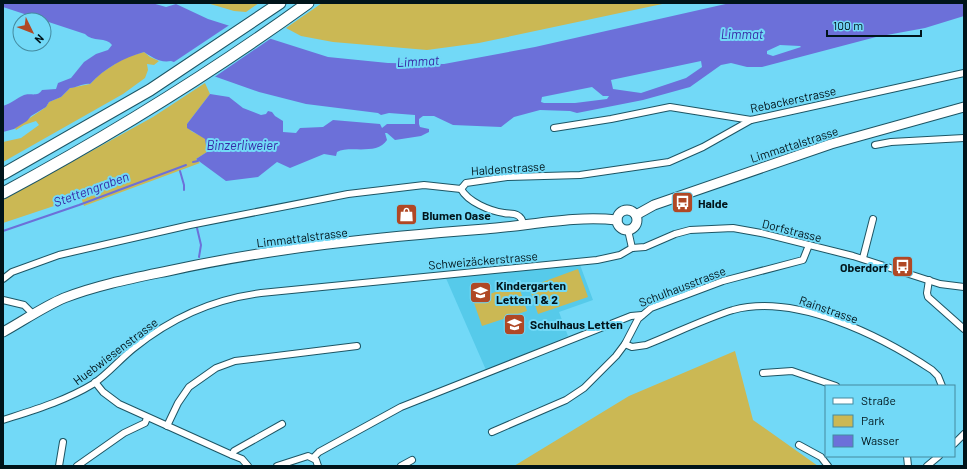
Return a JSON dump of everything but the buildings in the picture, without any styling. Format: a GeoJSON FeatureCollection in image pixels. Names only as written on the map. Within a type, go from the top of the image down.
{"type":"FeatureCollection","features":[{"type":"Feature","properties":{"kind":"highway"},"geometry":{"type":"LineString","coordinates":[[3,193],[78,152],[170,96],[308,3]]}},
{"type":"Feature","properties":{"kind":"highway"},"geometry":{"type":"LineString","coordinates":[[3,174],[150,90],[276,6]]}},
{"type":"Feature","properties":{"kind":"main road","name":"Limmattalstrasse"},"geometry":{"type":"LineString","coordinates":[[636,216],[654,205],[778,161],[830,144],[964,107]]}},
{"type":"Feature","properties":{"kind":"main road"},"geometry":{"type":"LineString","coordinates":[[624,211],[631,211],[636,216],[636,225],[628,230],[622,228],[617,220],[619,214],[624,211]]}},
{"type":"Feature","properties":{"kind":"main road","name":"Limmattalstrasse"},"geometry":{"type":"LineString","coordinates":[[3,332],[57,302],[80,293],[150,275],[221,260],[319,245],[584,218],[617,220]]}},
{"type":"Feature","properties":{"kind":"street","name":"Rebackerstrasse"},"geometry":{"type":"LineString","coordinates":[[554,128],[611,119],[670,107],[751,120],[964,73]]}},
{"type":"Feature","properties":{"kind":"street","name":"Haldenstrasse"},"geometry":{"type":"LineString","coordinates":[[3,279],[12,272],[59,255],[190,225],[348,194],[424,185],[461,189],[466,183],[484,179],[580,175],[669,162],[703,147],[751,120]]}},
{"type":"Feature","properties":{"kind":"street"},"geometry":{"type":"LineString","coordinates":[[875,145],[891,142],[964,138]]}},
{"type":"Feature","properties":{"kind":"street"},"geometry":{"type":"LineString","coordinates":[[461,189],[468,198],[482,206],[493,211],[517,215],[523,221],[523,225]]}},
{"type":"Feature","properties":{"kind":"street"},"geometry":{"type":"LineString","coordinates":[[863,258],[873,219]]}},
{"type":"Feature","properties":{"kind":"street","name":"Dorfstrasse"},"geometry":{"type":"LineString","coordinates":[[632,248],[645,247],[674,234],[704,228],[733,228],[761,233],[863,258],[940,284],[964,287]]}},
{"type":"Feature","properties":{"kind":"street"},"geometry":{"type":"LineString","coordinates":[[628,230],[632,248]]}},
{"type":"Feature","properties":{"kind":"street","name":"Schulhausstrasse"},"geometry":{"type":"LineString","coordinates":[[313,458],[319,452],[401,407],[631,316],[642,315],[651,308],[723,281],[802,260],[806,255],[809,245]]}},
{"type":"Feature","properties":{"kind":"street","name":"Schweizäckerstrasse"},"geometry":{"type":"LineString","coordinates":[[334,286],[597,260],[616,257],[632,248]]}},
{"type":"Feature","properties":{"kind":"street"},"geometry":{"type":"LineString","coordinates":[[929,280],[927,293],[928,297],[964,329]]}},
{"type":"Feature","properties":{"kind":"street","name":"Huebwiesenstrasse"},"geometry":{"type":"LineString","coordinates":[[3,420],[66,398],[95,382],[149,336],[194,310],[241,296],[334,286]]}},
{"type":"Feature","properties":{"kind":"street"},"geometry":{"type":"LineString","coordinates":[[3,300],[27,307],[34,315]]}},
{"type":"Feature","properties":{"kind":"street","name":"Rainstrasse"},"geometry":{"type":"LineString","coordinates":[[625,344],[632,347],[646,345],[734,310],[761,307],[788,307],[821,316],[874,338],[932,370],[938,376],[942,385]]}},
{"type":"Feature","properties":{"kind":"street"},"geometry":{"type":"LineString","coordinates":[[492,432],[566,400],[597,377],[625,344],[642,315]]}},
{"type":"Feature","properties":{"kind":"street"},"geometry":{"type":"LineString","coordinates":[[167,426],[178,403],[189,387],[216,368],[235,361],[357,346]]}},
{"type":"Feature","properties":{"kind":"street"},"geometry":{"type":"LineString","coordinates":[[763,373],[792,371],[833,385]]}},
{"type":"Feature","properties":{"kind":"street"},"geometry":{"type":"LineString","coordinates":[[95,382],[111,399],[147,418],[242,459],[248,466]]}},
{"type":"Feature","properties":{"kind":"street"},"geometry":{"type":"LineString","coordinates":[[77,466],[124,433],[145,422],[147,418]]}},
{"type":"Feature","properties":{"kind":"street"},"geometry":{"type":"LineString","coordinates":[[232,455],[234,451],[282,424]]}},
{"type":"Feature","properties":{"kind":"street"},"geometry":{"type":"LineString","coordinates":[[955,442],[964,434]]}},
{"type":"Feature","properties":{"kind":"street"},"geometry":{"type":"LineString","coordinates":[[59,466],[63,442]]}},
{"type":"Feature","properties":{"kind":"street"},"geometry":{"type":"LineString","coordinates":[[799,445],[822,457],[828,466]]}},
{"type":"Feature","properties":{"kind":"street"},"geometry":{"type":"LineString","coordinates":[[277,466],[303,456],[313,458],[318,466]]}},
{"type":"Feature","properties":{"kind":"street"},"geometry":{"type":"LineString","coordinates":[[927,466],[938,457]]}},
{"type":"Feature","properties":{"kind":"street"},"geometry":{"type":"LineString","coordinates":[[401,466],[412,460]]}},
{"type":"Feature","properties":{"kind":"shaded area","name":"Schulhaus Letten"},"geometry":{"type":"Polygon","coordinates":[[[579,262],[593,300],[559,312],[568,336],[486,370],[445,276],[579,262]]]}},
{"type":"Feature","properties":{"kind":"green space"},"geometry":{"type":"Polygon","coordinates":[[[207,3],[259,3],[246,12],[234,11],[207,3]]]}},
{"type":"Feature","properties":{"kind":"green space"},"geometry":{"type":"Polygon","coordinates":[[[322,3],[667,3],[479,43],[427,50],[333,42],[301,36],[286,28],[322,3]]]}},
{"type":"Feature","properties":{"kind":"green space"},"geometry":{"type":"Polygon","coordinates":[[[144,52],[150,57],[159,61],[154,65],[147,64],[148,70],[145,78],[123,94],[3,162],[3,142],[21,138],[39,125],[36,121],[24,125],[16,130],[15,128],[46,107],[49,102],[61,97],[70,88],[90,84],[100,74],[118,62],[127,57],[144,52]]]}},
{"type":"Feature","properties":{"kind":"green space"},"geometry":{"type":"Polygon","coordinates":[[[205,83],[210,94],[187,124],[191,131],[205,138],[207,152],[196,159],[200,163],[84,206],[81,197],[3,223],[3,200],[153,117],[205,83]]]}},
{"type":"Feature","properties":{"kind":"green space"},"geometry":{"type":"Polygon","coordinates":[[[578,269],[588,297],[538,314],[529,287],[578,269]]]}},
{"type":"Feature","properties":{"kind":"green space"},"geometry":{"type":"Polygon","coordinates":[[[518,284],[527,311],[482,326],[473,300],[518,284]]]}},
{"type":"Feature","properties":{"kind":"green space"},"geometry":{"type":"Polygon","coordinates":[[[735,351],[753,420],[818,466],[514,466],[629,396],[735,351]]]}},
{"type":"Feature","properties":{"kind":"water","name":"Limmat"},"geometry":{"type":"Polygon","coordinates":[[[3,3],[152,3],[166,7],[176,4],[208,19],[328,57],[388,63],[444,64],[535,47],[730,3],[964,3],[964,16],[925,28],[876,37],[762,67],[747,67],[731,63],[721,65],[690,87],[643,100],[577,113],[570,111],[540,110],[514,117],[501,127],[453,125],[434,116],[423,116],[419,119],[420,127],[429,129],[429,132],[421,136],[395,140],[385,133],[387,140],[377,148],[342,150],[337,152],[336,156],[324,154],[290,168],[277,162],[258,177],[226,181],[196,159],[207,152],[205,139],[187,128],[187,124],[210,94],[229,97],[243,108],[261,115],[266,114],[268,111],[272,112],[283,121],[283,132],[296,133],[300,128],[323,127],[333,120],[380,124],[382,128],[387,124],[415,124],[415,115],[389,113],[381,115],[378,113],[306,104],[259,92],[171,61],[159,60],[144,52],[115,64],[90,84],[70,88],[61,97],[49,102],[46,107],[31,116],[27,121],[14,129],[3,132],[3,106],[27,94],[37,94],[42,90],[56,89],[58,83],[71,78],[84,62],[96,54],[108,50],[112,45],[107,41],[91,38],[85,34],[52,23],[52,12],[18,12],[3,7],[3,3]],[[780,45],[767,51],[767,54],[773,56],[801,47],[780,45]],[[701,61],[611,80],[613,89],[641,93],[686,78],[702,67],[701,61]],[[592,87],[542,97],[541,102],[575,103],[607,99],[609,96],[603,96],[592,87]]]}},
{"type":"Feature","properties":{"kind":"pier"},"geometry":{"type":"Polygon","coordinates":[[[231,24],[273,37],[213,78],[171,64],[231,24]]]}},
{"type":"Feature","properties":{"kind":"waterway","name":"Stettengraben"},"geometry":{"type":"LineString","coordinates":[[193,162],[198,161]]}},
{"type":"Feature","properties":{"kind":"waterway","name":"Stettengraben"},"geometry":{"type":"LineString","coordinates":[[3,231],[79,205],[186,165]]}},
{"type":"Feature","properties":{"kind":"waterway"},"geometry":{"type":"LineString","coordinates":[[180,171],[184,190]]}},
{"type":"Feature","properties":{"kind":"waterway"},"geometry":{"type":"LineString","coordinates":[[197,228],[201,245],[199,257]]}},
{"type":"Feature","properties":{"kind":"place","name":"Halde"},"geometry":{"type":"Point","coordinates":[682,203]}},
{"type":"Feature","properties":{"kind":"place","name":"Blumen Oase"},"geometry":{"type":"Point","coordinates":[406,215]}},
{"type":"Feature","properties":{"kind":"place","name":"Oberdorf"},"geometry":{"type":"Point","coordinates":[903,267]}},
{"type":"Feature","properties":{"kind":"place","name":"Kindergarten Letten 1 & 2"},"geometry":{"type":"Point","coordinates":[480,292]}},
{"type":"Feature","properties":{"kind":"place","name":"Schulhaus Letten"},"geometry":{"type":"Point","coordinates":[515,324]}},
{"type":"Feature","properties":{"kind":"water label","name":"Binzerliweier"},"geometry":{"type":"Point","coordinates":[242,145]}}]}
